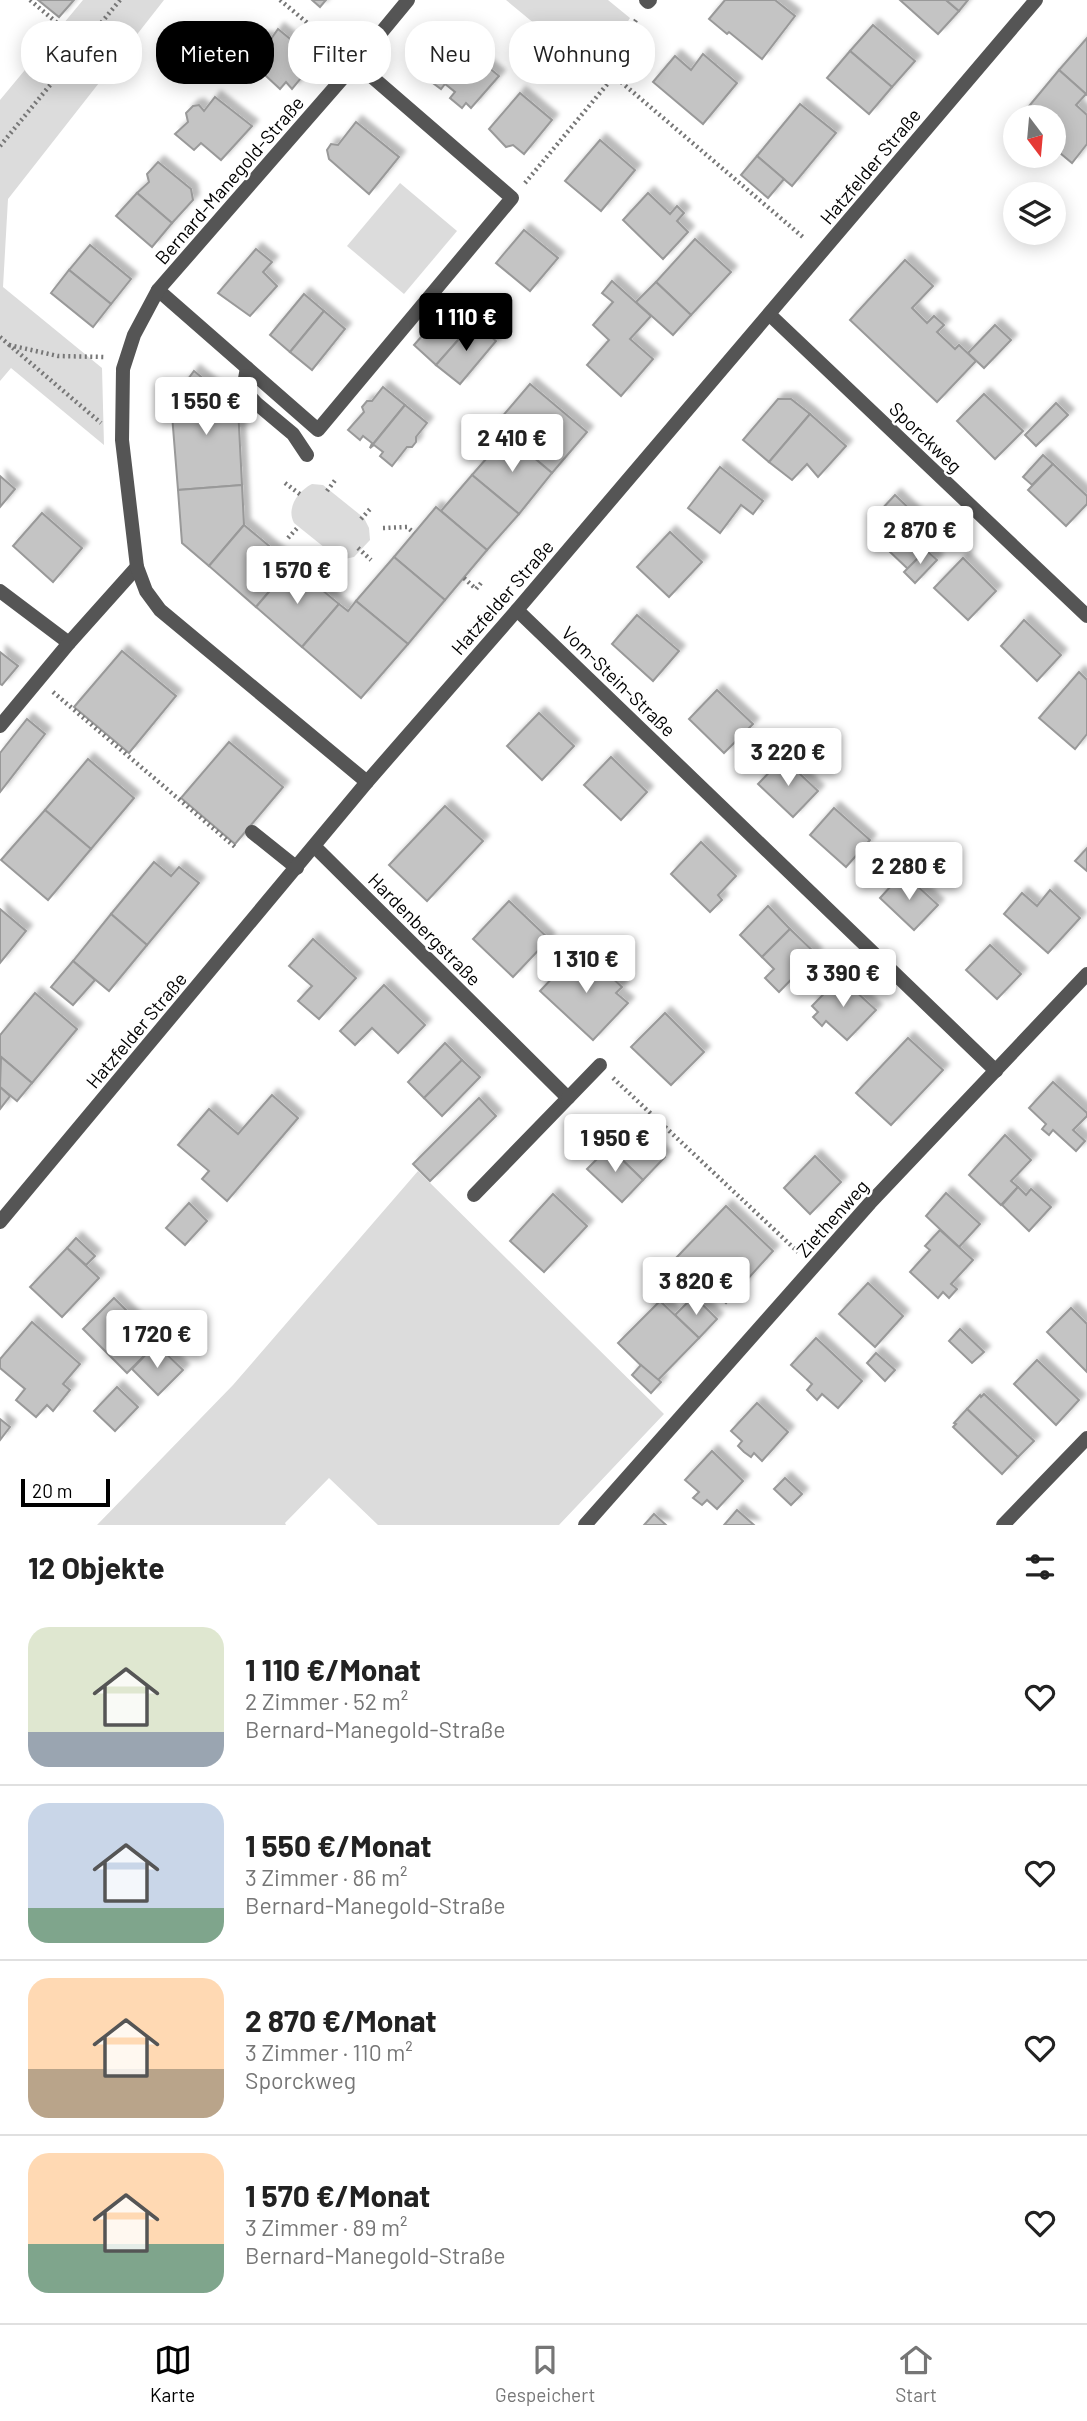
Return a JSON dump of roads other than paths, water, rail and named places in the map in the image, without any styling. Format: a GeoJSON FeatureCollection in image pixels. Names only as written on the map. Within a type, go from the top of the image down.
{"type":"FeatureCollection","features":[{"type":"Feature","properties":{"kind":"street","name":"Bernard-Manegold-Straße"},"geometry":{"type":"LineString","coordinates":[[391,21],[408,0]]}},
{"type":"Feature","properties":{"kind":"street","name":"Hatzfelder Straße"},"geometry":{"type":"LineString","coordinates":[[0,1222],[367,782],[517,610],[1036,0]]}},
{"type":"Feature","properties":{"kind":"street","name":"Bernard-Manegold-Straße"},"geometry":{"type":"LineString","coordinates":[[338,84],[158,290],[134,335],[123,369],[122,440],[137,567],[146,591],[160,611],[367,782]]}},
{"type":"Feature","properties":{"kind":"street","name":"Bernard-Manegold-Straße"},"geometry":{"type":"LineString","coordinates":[[158,290],[318,430],[512,198],[379,84]]}},
{"type":"Feature","properties":{"kind":"street","name":"Sporckweg"},"geometry":{"type":"LineString","coordinates":[[770,314],[1087,616]]}},
{"type":"Feature","properties":{"kind":"street"},"geometry":{"type":"LineString","coordinates":[[247,368],[243,389],[293,434],[307,455]]}},
{"type":"Feature","properties":{"kind":"street"},"geometry":{"type":"LineString","coordinates":[[0,726],[137,567]]}},
{"type":"Feature","properties":{"kind":"street"},"geometry":{"type":"LineString","coordinates":[[0,591],[69,643]]}},
{"type":"Feature","properties":{"kind":"street","name":"Vom-Stein-Straße"},"geometry":{"type":"LineString","coordinates":[[517,610],[996,1071]]}},
{"type":"Feature","properties":{"kind":"street"},"geometry":{"type":"LineString","coordinates":[[251,832],[296,868]]}},
{"type":"Feature","properties":{"kind":"street","name":"Hardenbergstraße"},"geometry":{"type":"LineString","coordinates":[[314,846],[568,1098]]}},
{"type":"Feature","properties":{"kind":"street","name":"Ziethenweg"},"geometry":{"type":"LineString","coordinates":[[585,1525],[870,1203],[1087,974]]}},
{"type":"Feature","properties":{"kind":"street"},"geometry":{"type":"LineString","coordinates":[[474,1195],[600,1065]]}},
{"type":"Feature","properties":{"kind":"street"},"geometry":{"type":"LineString","coordinates":[[1003,1525],[1087,1438]]}}]}
